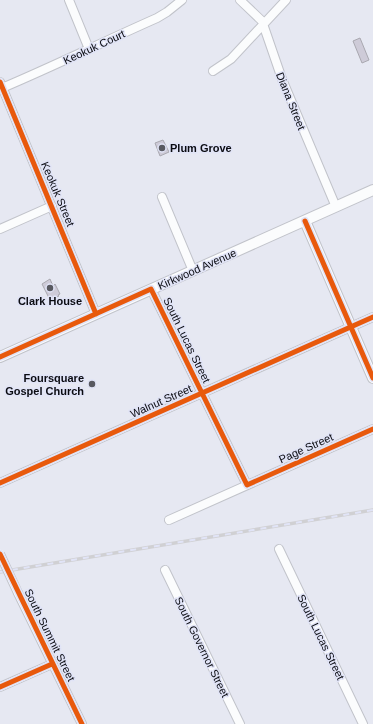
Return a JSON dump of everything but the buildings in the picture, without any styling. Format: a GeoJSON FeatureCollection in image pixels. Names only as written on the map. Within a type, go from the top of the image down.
{"type":"FeatureCollection","features":[{"type":"Feature","properties":{"kind":"main road","name":"Kirkwood Avenue"},"geometry":{"type":"LineString","coordinates":[[0,357],[373,190]]}},
{"type":"Feature","properties":{"kind":"main road"},"geometry":{"type":"LineString","coordinates":[[305,221],[373,378]]}},
{"type":"Feature","properties":{"kind":"street"},"geometry":{"type":"LineString","coordinates":[[69,0],[89,49]]}},
{"type":"Feature","properties":{"kind":"street","name":"Keokuk Court"},"geometry":{"type":"LineString","coordinates":[[1,85],[57,65],[157,18],[182,0]]}},
{"type":"Feature","properties":{"kind":"street","name":"Diana Street"},"geometry":{"type":"LineString","coordinates":[[240,0],[262,21],[282,79],[336,207]]}},
{"type":"Feature","properties":{"kind":"street"},"geometry":{"type":"LineString","coordinates":[[213,71],[231,59],[286,0]]}},
{"type":"Feature","properties":{"kind":"street","name":"Keokuk Street"},"geometry":{"type":"LineString","coordinates":[[1,85],[96,314]]}},
{"type":"Feature","properties":{"kind":"street"},"geometry":{"type":"LineString","coordinates":[[162,197],[193,271]]}},
{"type":"Feature","properties":{"kind":"street"},"geometry":{"type":"LineString","coordinates":[[0,229],[52,206]]}},
{"type":"Feature","properties":{"kind":"street","name":"South Lucas Street"},"geometry":{"type":"LineString","coordinates":[[151,290],[247,485]]}},
{"type":"Feature","properties":{"kind":"street","name":"Walnut Street"},"geometry":{"type":"LineString","coordinates":[[0,483],[373,317]]}},
{"type":"Feature","properties":{"kind":"street","name":"Page Street"},"geometry":{"type":"LineString","coordinates":[[169,520],[373,429]]}},
{"type":"Feature","properties":{"kind":"street","name":"South Lucas Street"},"geometry":{"type":"LineString","coordinates":[[279,550],[363,724]]}},
{"type":"Feature","properties":{"kind":"street","name":"South Summit Street"},"geometry":{"type":"LineString","coordinates":[[0,554],[82,724]]}},
{"type":"Feature","properties":{"kind":"street","name":"South Governor Street"},"geometry":{"type":"LineString","coordinates":[[165,570],[240,724]]}},
{"type":"Feature","properties":{"kind":"street"},"geometry":{"type":"LineString","coordinates":[[0,687],[52,664]]}},
{"type":"Feature","properties":{"kind":"railway"},"geometry":{"type":"LineString","coordinates":[[0,572],[373,510]]}},
{"type":"Feature","properties":{"kind":"cycle path"},"geometry":{"type":"LineString","coordinates":[[0,82],[96,314]]}},
{"type":"Feature","properties":{"kind":"cycle path"},"geometry":{"type":"LineString","coordinates":[[305,221],[373,378]]}},
{"type":"Feature","properties":{"kind":"cycle path"},"geometry":{"type":"LineString","coordinates":[[0,357],[151,289],[247,485],[373,429]]}},
{"type":"Feature","properties":{"kind":"cycle path"},"geometry":{"type":"LineString","coordinates":[[0,483],[373,317]]}},
{"type":"Feature","properties":{"kind":"cycle path"},"geometry":{"type":"LineString","coordinates":[[0,554],[82,724]]}},
{"type":"Feature","properties":{"kind":"cycle path"},"geometry":{"type":"LineString","coordinates":[[0,687],[52,664]]}},
{"type":"Feature","properties":{"kind":"place","name":"Plum Grove"},"geometry":{"type":"Point","coordinates":[162,148]}},
{"type":"Feature","properties":{"kind":"place","name":"Clark House"},"geometry":{"type":"Point","coordinates":[50,288]}},
{"type":"Feature","properties":{"kind":"place","name":"Foursquare Gospel Church"},"geometry":{"type":"Point","coordinates":[92,384]}}]}
